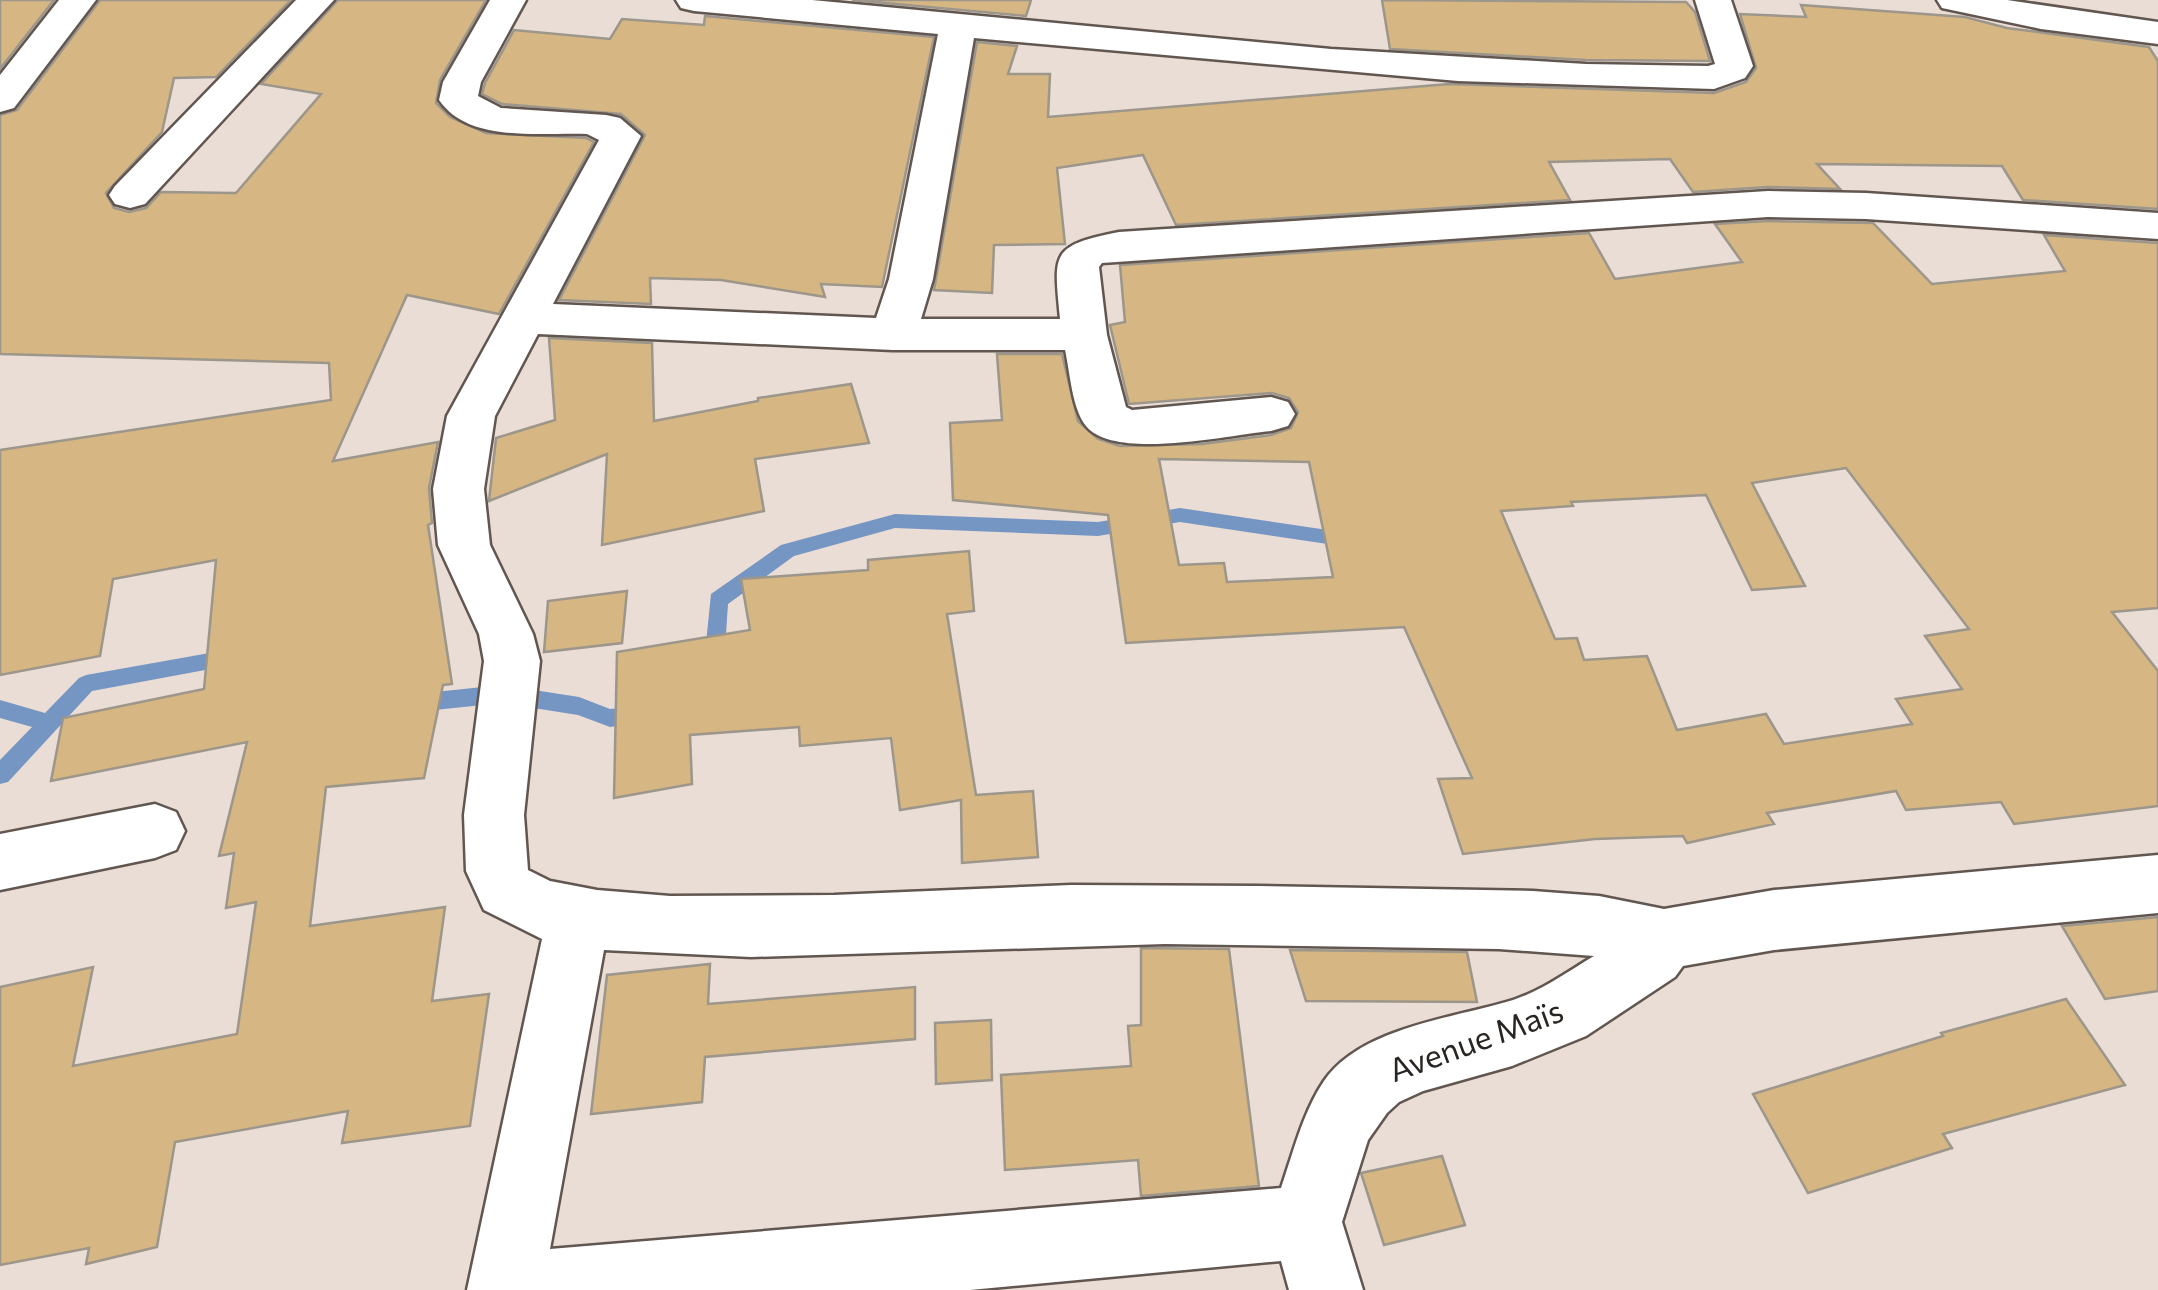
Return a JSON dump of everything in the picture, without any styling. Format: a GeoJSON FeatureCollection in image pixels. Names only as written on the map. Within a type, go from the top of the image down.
{"type":"FeatureCollection","features":[{"type":"Feature","properties":{"kind":"street"},"geometry":{"type":"LineString","coordinates":[[0,100],[78,0]]}},
{"type":"Feature","properties":{"kind":"street"},"geometry":{"type":"LineString","coordinates":[[130,195],[316,0]]}},
{"type":"Feature","properties":{"kind":"street"},"geometry":{"type":"LineString","coordinates":[[508,0],[458,91],[458,100],[469,111],[494,119],[603,125],[621,136],[471,416],[462,450],[456,504],[469,561],[509,634],[512,666],[493,825],[493,866],[506,891],[534,908],[578,918],[710,927],[1026,916],[1561,922],[1624,928],[1664,939],[1774,920],[2158,884]]}},
{"type":"Feature","properties":{"kind":"street"},"geometry":{"type":"LineString","coordinates":[[694,0],[1308,60],[1532,74],[1714,78],[1734,66],[1713,0]]}},
{"type":"Feature","properties":{"kind":"street"},"geometry":{"type":"LineString","coordinates":[[1955,0],[2041,18],[2158,33]]}},
{"type":"Feature","properties":{"kind":"street"},"geometry":{"type":"LineString","coordinates":[[893,334],[911,279],[958,23]]}},
{"type":"Feature","properties":{"kind":"street"},"geometry":{"type":"LineString","coordinates":[[1270,414],[1120,426],[1105,417],[1084,335],[1078,264],[1088,252],[1119,246],[1803,203],[1890,206],[2061,223],[2158,226]]}},
{"type":"Feature","properties":{"kind":"street"},"geometry":{"type":"LineString","coordinates":[[525,318],[893,334],[1084,335]]}},
{"type":"Feature","properties":{"kind":"street"},"geometry":{"type":"LineString","coordinates":[[0,862],[155,831]]}},
{"type":"Feature","properties":{"kind":"street"},"geometry":{"type":"LineString","coordinates":[[578,918],[504,1290],[954,1255],[1306,1222],[1326,1290]]}},
{"type":"Feature","properties":{"kind":"street","name":"Avenue Maïs"},"geometry":{"type":"LineString","coordinates":[[1306,1222],[1336,1130],[1349,1104],[1375,1078],[1416,1058],[1512,1033],[1563,1013],[1652,956],[1664,939]]}},
{"type":"Feature","properties":{"kind":"building"},"geometry":{"type":"Polygon","coordinates":[[[0,0],[54,0],[0,69],[0,0]]]}},
{"type":"Feature","properties":{"kind":"building"},"geometry":{"type":"Polygon","coordinates":[[[100,0],[291,0],[216,77],[174,78],[162,132],[106,193],[114,208],[129,212],[146,208],[161,192],[236,193],[321,94],[261,84],[338,0],[486,0],[440,80],[436,103],[450,117],[486,133],[586,138],[594,142],[499,314],[407,295],[333,461],[438,442],[429,488],[432,523],[428,525],[452,684],[443,685],[424,778],[326,787],[310,926],[445,907],[432,1001],[489,994],[470,1126],[342,1143],[348,1111],[175,1142],[157,1247],[86,1264],[89,1248],[0,1265],[0,987],[93,967],[73,1066],[237,1034],[256,902],[226,908],[234,853],[219,856],[247,742],[51,781],[63,718],[204,689],[216,560],[113,579],[100,656],[0,675],[0,450],[331,400],[329,363],[0,354],[0,115],[17,110],[100,0]]]}},
{"type":"Feature","properties":{"kind":"building"},"geometry":{"type":"Polygon","coordinates":[[[852,0],[1031,0],[1026,16],[852,0]]]}},
{"type":"Feature","properties":{"kind":"building"},"geometry":{"type":"Polygon","coordinates":[[[1382,0],[1686,2],[1695,12],[1710,61],[1586,60],[1390,49],[1382,0]]]}},
{"type":"Feature","properties":{"kind":"building"},"geometry":{"type":"Polygon","coordinates":[[[1801,5],[1965,17],[2007,28],[2149,47],[2158,61],[2158,209],[2023,200],[2002,166],[1817,164],[1840,189],[1768,187],[1693,192],[1670,159],[1549,162],[1570,200],[1176,225],[1143,155],[1057,168],[1065,244],[994,245],[992,293],[934,290],[977,42],[1017,46],[1008,74],[1050,74],[1048,117],[1449,84],[1714,93],[1746,82],[1756,68],[1740,14],[1806,17],[1801,5]]]}},
{"type":"Feature","properties":{"kind":"building"},"geometry":{"type":"Polygon","coordinates":[[[705,16],[934,37],[882,287],[821,284],[825,297],[721,280],[650,278],[651,304],[559,300],[645,135],[621,114],[502,104],[482,94],[485,83],[514,30],[610,39],[622,19],[704,25],[705,16]]]}},
{"type":"Feature","properties":{"kind":"building"},"geometry":{"type":"Polygon","coordinates":[[[1873,223],[1932,284],[2065,271],[2044,235],[2158,243],[2158,608],[2112,612],[2158,671],[2158,806],[2014,824],[2001,802],[1906,810],[1896,791],[1767,813],[1774,824],[1687,843],[1683,836],[1595,839],[1463,854],[1438,779],[1472,778],[1404,627],[1126,643],[1108,515],[953,500],[950,423],[1002,420],[997,354],[1062,354],[1078,421],[1098,439],[1120,446],[1202,444],[1271,435],[1291,428],[1298,412],[1289,398],[1272,393],[1129,404],[1110,325],[1125,322],[1120,265],[1589,233],[1615,279],[1742,262],[1715,224],[1873,223]],[[1159,459],[1179,565],[1224,563],[1227,582],[1333,577],[1309,462],[1159,459]],[[1846,468],[1752,483],[1805,586],[1752,590],[1706,495],[1571,502],[1573,506],[1501,511],[1555,639],[1577,638],[1584,660],[1647,656],[1677,730],[1766,714],[1784,744],[1912,724],[1896,699],[1962,689],[1925,636],[1969,629],[1846,468]]]}},
{"type":"Feature","properties":{"kind":"building"},"geometry":{"type":"Polygon","coordinates":[[[549,338],[652,343],[654,421],[758,398],[851,384],[869,443],[755,459],[764,511],[602,545],[607,454],[489,501],[496,438],[555,420],[549,338]]]}},
{"type":"Feature","properties":{"kind":"building"},"geometry":{"type":"Polygon","coordinates":[[[969,551],[974,611],[947,614],[976,795],[1033,791],[1038,857],[962,863],[961,800],[900,810],[891,738],[800,746],[799,727],[690,735],[692,784],[614,798],[617,652],[750,630],[741,579],[868,570],[868,560],[969,551]]]}},
{"type":"Feature","properties":{"kind":"building"},"geometry":{"type":"Polygon","coordinates":[[[627,591],[622,643],[544,652],[548,601],[627,591]]]}},
{"type":"Feature","properties":{"kind":"building"},"geometry":{"type":"Polygon","coordinates":[[[2158,917],[2158,991],[2105,999],[2062,926],[2158,917]]]}},
{"type":"Feature","properties":{"kind":"building"},"geometry":{"type":"Polygon","coordinates":[[[1141,948],[1229,949],[1259,1186],[1141,1196],[1138,1160],[1005,1170],[1001,1075],[1131,1066],[1128,1026],[1141,1025],[1141,948]]]}},
{"type":"Feature","properties":{"kind":"building"},"geometry":{"type":"Polygon","coordinates":[[[1290,950],[1467,952],[1477,1002],[1306,1001],[1290,950]]]}},
{"type":"Feature","properties":{"kind":"building"},"geometry":{"type":"Polygon","coordinates":[[[710,964],[708,1004],[915,987],[915,1039],[705,1057],[702,1102],[591,1114],[607,975],[710,964]]]}},
{"type":"Feature","properties":{"kind":"building"},"geometry":{"type":"Polygon","coordinates":[[[2066,999],[2125,1085],[1943,1134],[1952,1148],[1808,1193],[1753,1094],[1943,1036],[1941,1033],[2066,999]]]}},
{"type":"Feature","properties":{"kind":"building"},"geometry":{"type":"Polygon","coordinates":[[[991,1020],[992,1080],[936,1084],[935,1023],[991,1020]]]}},
{"type":"Feature","properties":{"kind":"building"},"geometry":{"type":"Polygon","coordinates":[[[1442,1156],[1465,1225],[1384,1245],[1361,1173],[1442,1156]]]}},
{"type":"Feature","properties":{"kind":"waterway"},"geometry":{"type":"LineString","coordinates":[[714,663],[718,600],[788,550],[895,521],[1098,529],[1180,515],[1348,540]]}},
{"type":"Feature","properties":{"kind":"waterway"},"geometry":{"type":"LineString","coordinates":[[0,775],[86,684],[232,657]]}},
{"type":"Feature","properties":{"kind":"waterway"},"geometry":{"type":"LineString","coordinates":[[415,703],[502,694],[579,706],[610,718],[642,715]]}},
{"type":"Feature","properties":{"kind":"waterway"},"geometry":{"type":"LineString","coordinates":[[0,709],[49,723]]}}]}
